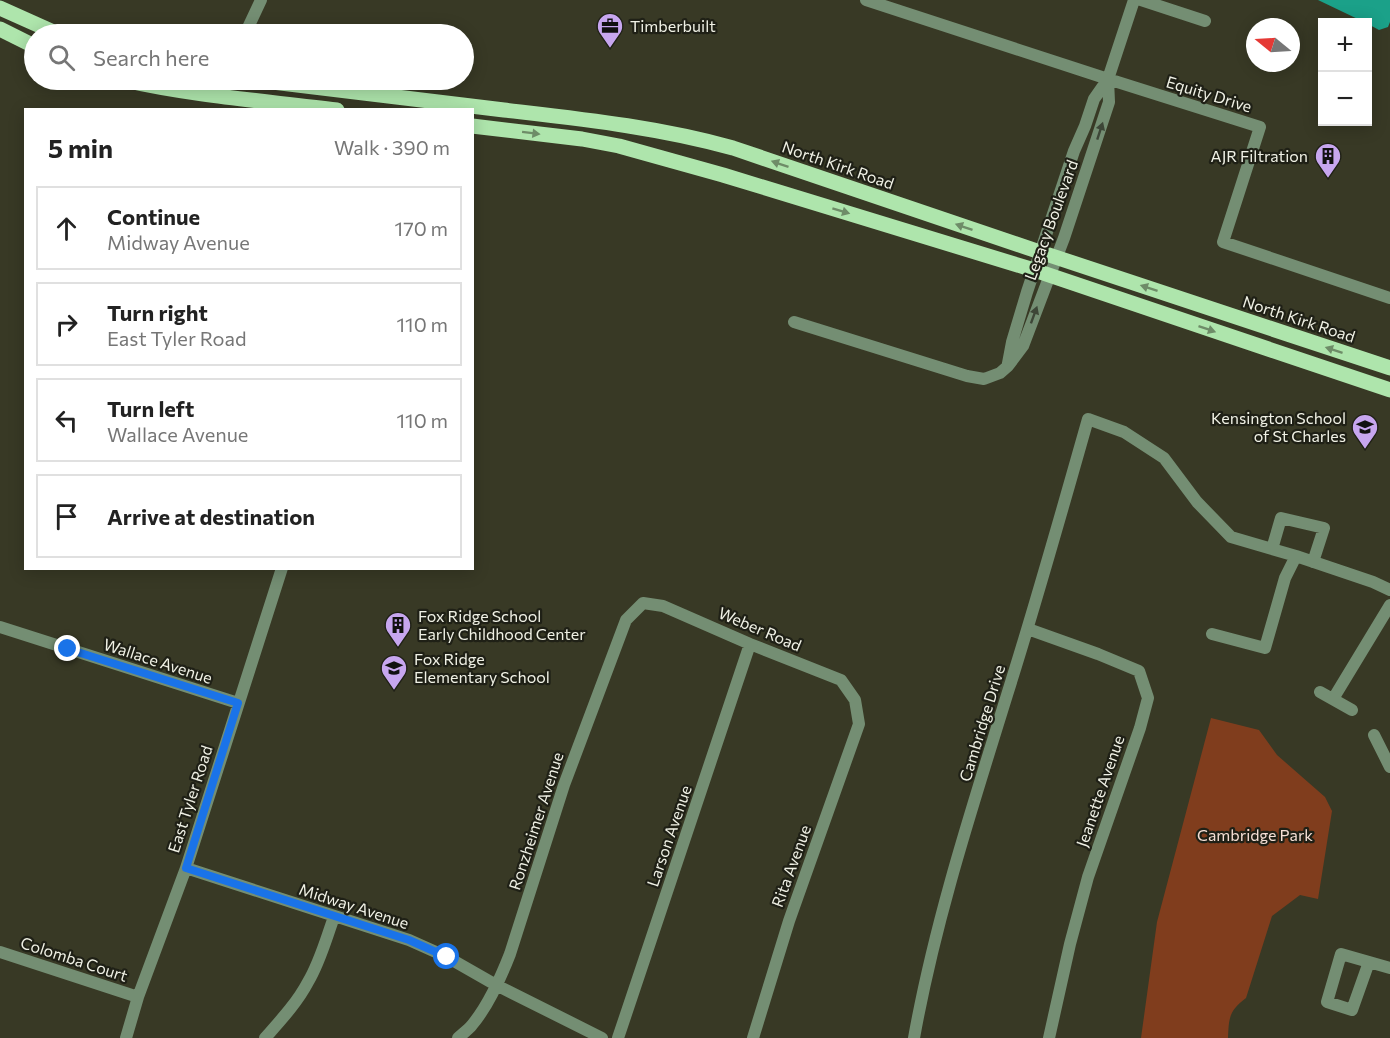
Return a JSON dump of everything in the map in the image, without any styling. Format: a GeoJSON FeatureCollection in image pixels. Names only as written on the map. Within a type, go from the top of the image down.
{"type":"FeatureCollection","features":[{"type":"Feature","properties":{"kind":"main road"},"geometry":{"type":"LineString","coordinates":[[0,8],[36,24]]}},
{"type":"Feature","properties":{"kind":"main road"},"geometry":{"type":"LineString","coordinates":[[0,29],[24,41]]}},
{"type":"Feature","properties":{"kind":"main road"},"geometry":{"type":"LineString","coordinates":[[180,90],[321,108]]}},
{"type":"Feature","properties":{"kind":"main road","name":"North Kirk Road"},"geometry":{"type":"LineString","coordinates":[[324,90],[461,108]]}},
{"type":"Feature","properties":{"kind":"main road","name":"North Kirk Road"},"geometry":{"type":"LineString","coordinates":[[474,109],[585,119],[669,132],[733,148],[1390,368]]}},
{"type":"Feature","properties":{"kind":"main road"},"geometry":{"type":"LineString","coordinates":[[474,126],[582,139],[654,155],[1034,270],[1390,390]]}},
{"type":"Feature","properties":{"kind":"street"},"geometry":{"type":"LineString","coordinates":[[250,24],[261,0]]}},
{"type":"Feature","properties":{"kind":"street","name":"Equity Drive"},"geometry":{"type":"LineString","coordinates":[[866,0],[1260,127],[1223,242],[1390,298]]}},
{"type":"Feature","properties":{"kind":"street","name":"Legacy Boulevard"},"geometry":{"type":"LineString","coordinates":[[1008,366],[1012,342],[1034,270],[1074,151],[1094,99],[1108,79],[1134,0]]}},
{"type":"Feature","properties":{"kind":"street"},"geometry":{"type":"LineString","coordinates":[[1141,0],[1205,21]]}},
{"type":"Feature","properties":{"kind":"street","name":"Legacy Boulevard"},"geometry":{"type":"LineString","coordinates":[[1008,366],[1023,346],[1056,258],[1109,102],[1108,79]]}},
{"type":"Feature","properties":{"kind":"street"},"geometry":{"type":"LineString","coordinates":[[224,96],[225,90]]}},
{"type":"Feature","properties":{"kind":"street"},"geometry":{"type":"LineString","coordinates":[[794,322],[967,376],[984,379],[1000,373],[1008,366]]}},
{"type":"Feature","properties":{"kind":"street","name":"Cambridge Drive"},"geometry":{"type":"LineString","coordinates":[[914,1038],[928,968],[946,897],[1028,629],[1088,419],[1124,432],[1164,458],[1197,502],[1231,537],[1272,549]]}},
{"type":"Feature","properties":{"kind":"street"},"geometry":{"type":"LineString","coordinates":[[1313,562],[1324,528],[1281,518],[1272,549],[1390,590]]}},
{"type":"Feature","properties":{"kind":"street"},"geometry":{"type":"LineString","coordinates":[[1212,634],[1265,648],[1285,578],[1296,556]]}},
{"type":"Feature","properties":{"kind":"street","name":"East Tyler Road"},"geometry":{"type":"LineString","coordinates":[[126,1038],[138,997],[186,868],[281,570]]}},
{"type":"Feature","properties":{"kind":"street","name":"Weber Road"},"geometry":{"type":"LineString","coordinates":[[637,609],[643,603],[663,606],[841,680],[855,700],[856,707]]}},
{"type":"Feature","properties":{"kind":"street"},"geometry":{"type":"LineString","coordinates":[[1333,699],[1390,605]]}},
{"type":"Feature","properties":{"kind":"street","name":"Ronzheimer Avenue"},"geometry":{"type":"LineString","coordinates":[[458,1038],[472,1024],[496,985],[510,954],[564,785],[626,620],[637,609]]}},
{"type":"Feature","properties":{"kind":"street","name":"Wallace Avenue"},"geometry":{"type":"LineString","coordinates":[[0,627],[238,703]]}},
{"type":"Feature","properties":{"kind":"street","name":"Jeanette Avenue"},"geometry":{"type":"LineString","coordinates":[[1028,629],[1139,671],[1148,698],[1140,728],[1088,877],[1049,1038]]}},
{"type":"Feature","properties":{"kind":"street","name":"Larson Avenue"},"geometry":{"type":"LineString","coordinates":[[618,1038],[750,644]]}},
{"type":"Feature","properties":{"kind":"street"},"geometry":{"type":"LineString","coordinates":[[1320,692],[1352,710]]}},
{"type":"Feature","properties":{"kind":"street","name":"Rita Avenue"},"geometry":{"type":"LineString","coordinates":[[753,1038],[789,921],[859,724],[856,707]]}},
{"type":"Feature","properties":{"kind":"street"},"geometry":{"type":"LineString","coordinates":[[1374,735],[1390,765]]}},
{"type":"Feature","properties":{"kind":"street","name":"Midway Avenue"},"geometry":{"type":"LineString","coordinates":[[186,868],[409,940],[447,957],[496,985],[603,1038]]}},
{"type":"Feature","properties":{"kind":"street"},"geometry":{"type":"LineString","coordinates":[[265,1038],[308,984],[321,957],[334,917]]}},
{"type":"Feature","properties":{"kind":"street","name":"Colomba Court"},"geometry":{"type":"LineString","coordinates":[[0,952],[138,997]]}},
{"type":"Feature","properties":{"kind":"street"},"geometry":{"type":"LineString","coordinates":[[1369,962],[1352,1010],[1327,1002],[1341,954],[1369,962],[1390,968]]}},
{"type":"Feature","properties":{"kind":"green space","name":"Cambridge Park"},"geometry":{"type":"Polygon","coordinates":[[[1211,718],[1259,730],[1277,755],[1325,797],[1332,811],[1318,899],[1300,895],[1272,916],[1246,998],[1231,1015],[1228,1038],[1141,1038],[1157,922],[1211,718]]]}},
{"type":"Feature","properties":{"kind":"water"},"geometry":{"type":"Polygon","coordinates":[[[1318,0],[1390,0],[1388,27],[1379,30],[1372,26],[1372,18],[1356,18],[1318,0]]]}},
{"type":"Feature","properties":{"kind":"place","name":"Timberbuilt"},"geometry":{"type":"Point","coordinates":[610,49]}},
{"type":"Feature","properties":{"kind":"place","name":"AJR Filtration"},"geometry":{"type":"Point","coordinates":[1328,179]}},
{"type":"Feature","properties":{"kind":"place","name":"Kensington School of St Charles"},"geometry":{"type":"Point","coordinates":[1365,450]}},
{"type":"Feature","properties":{"kind":"place","name":"Fox Ridge School Early Childhood Center"},"geometry":{"type":"Point","coordinates":[398,648]}},
{"type":"Feature","properties":{"kind":"place","name":"Fox Ridge Elementary School"},"geometry":{"type":"Point","coordinates":[394,691]}},
{"type":"Feature","properties":{"kind":"route"},"geometry":{"type":"LineString","coordinates":[[68,649],[238,703],[186,868],[409,940],[447,957]]}}]}
